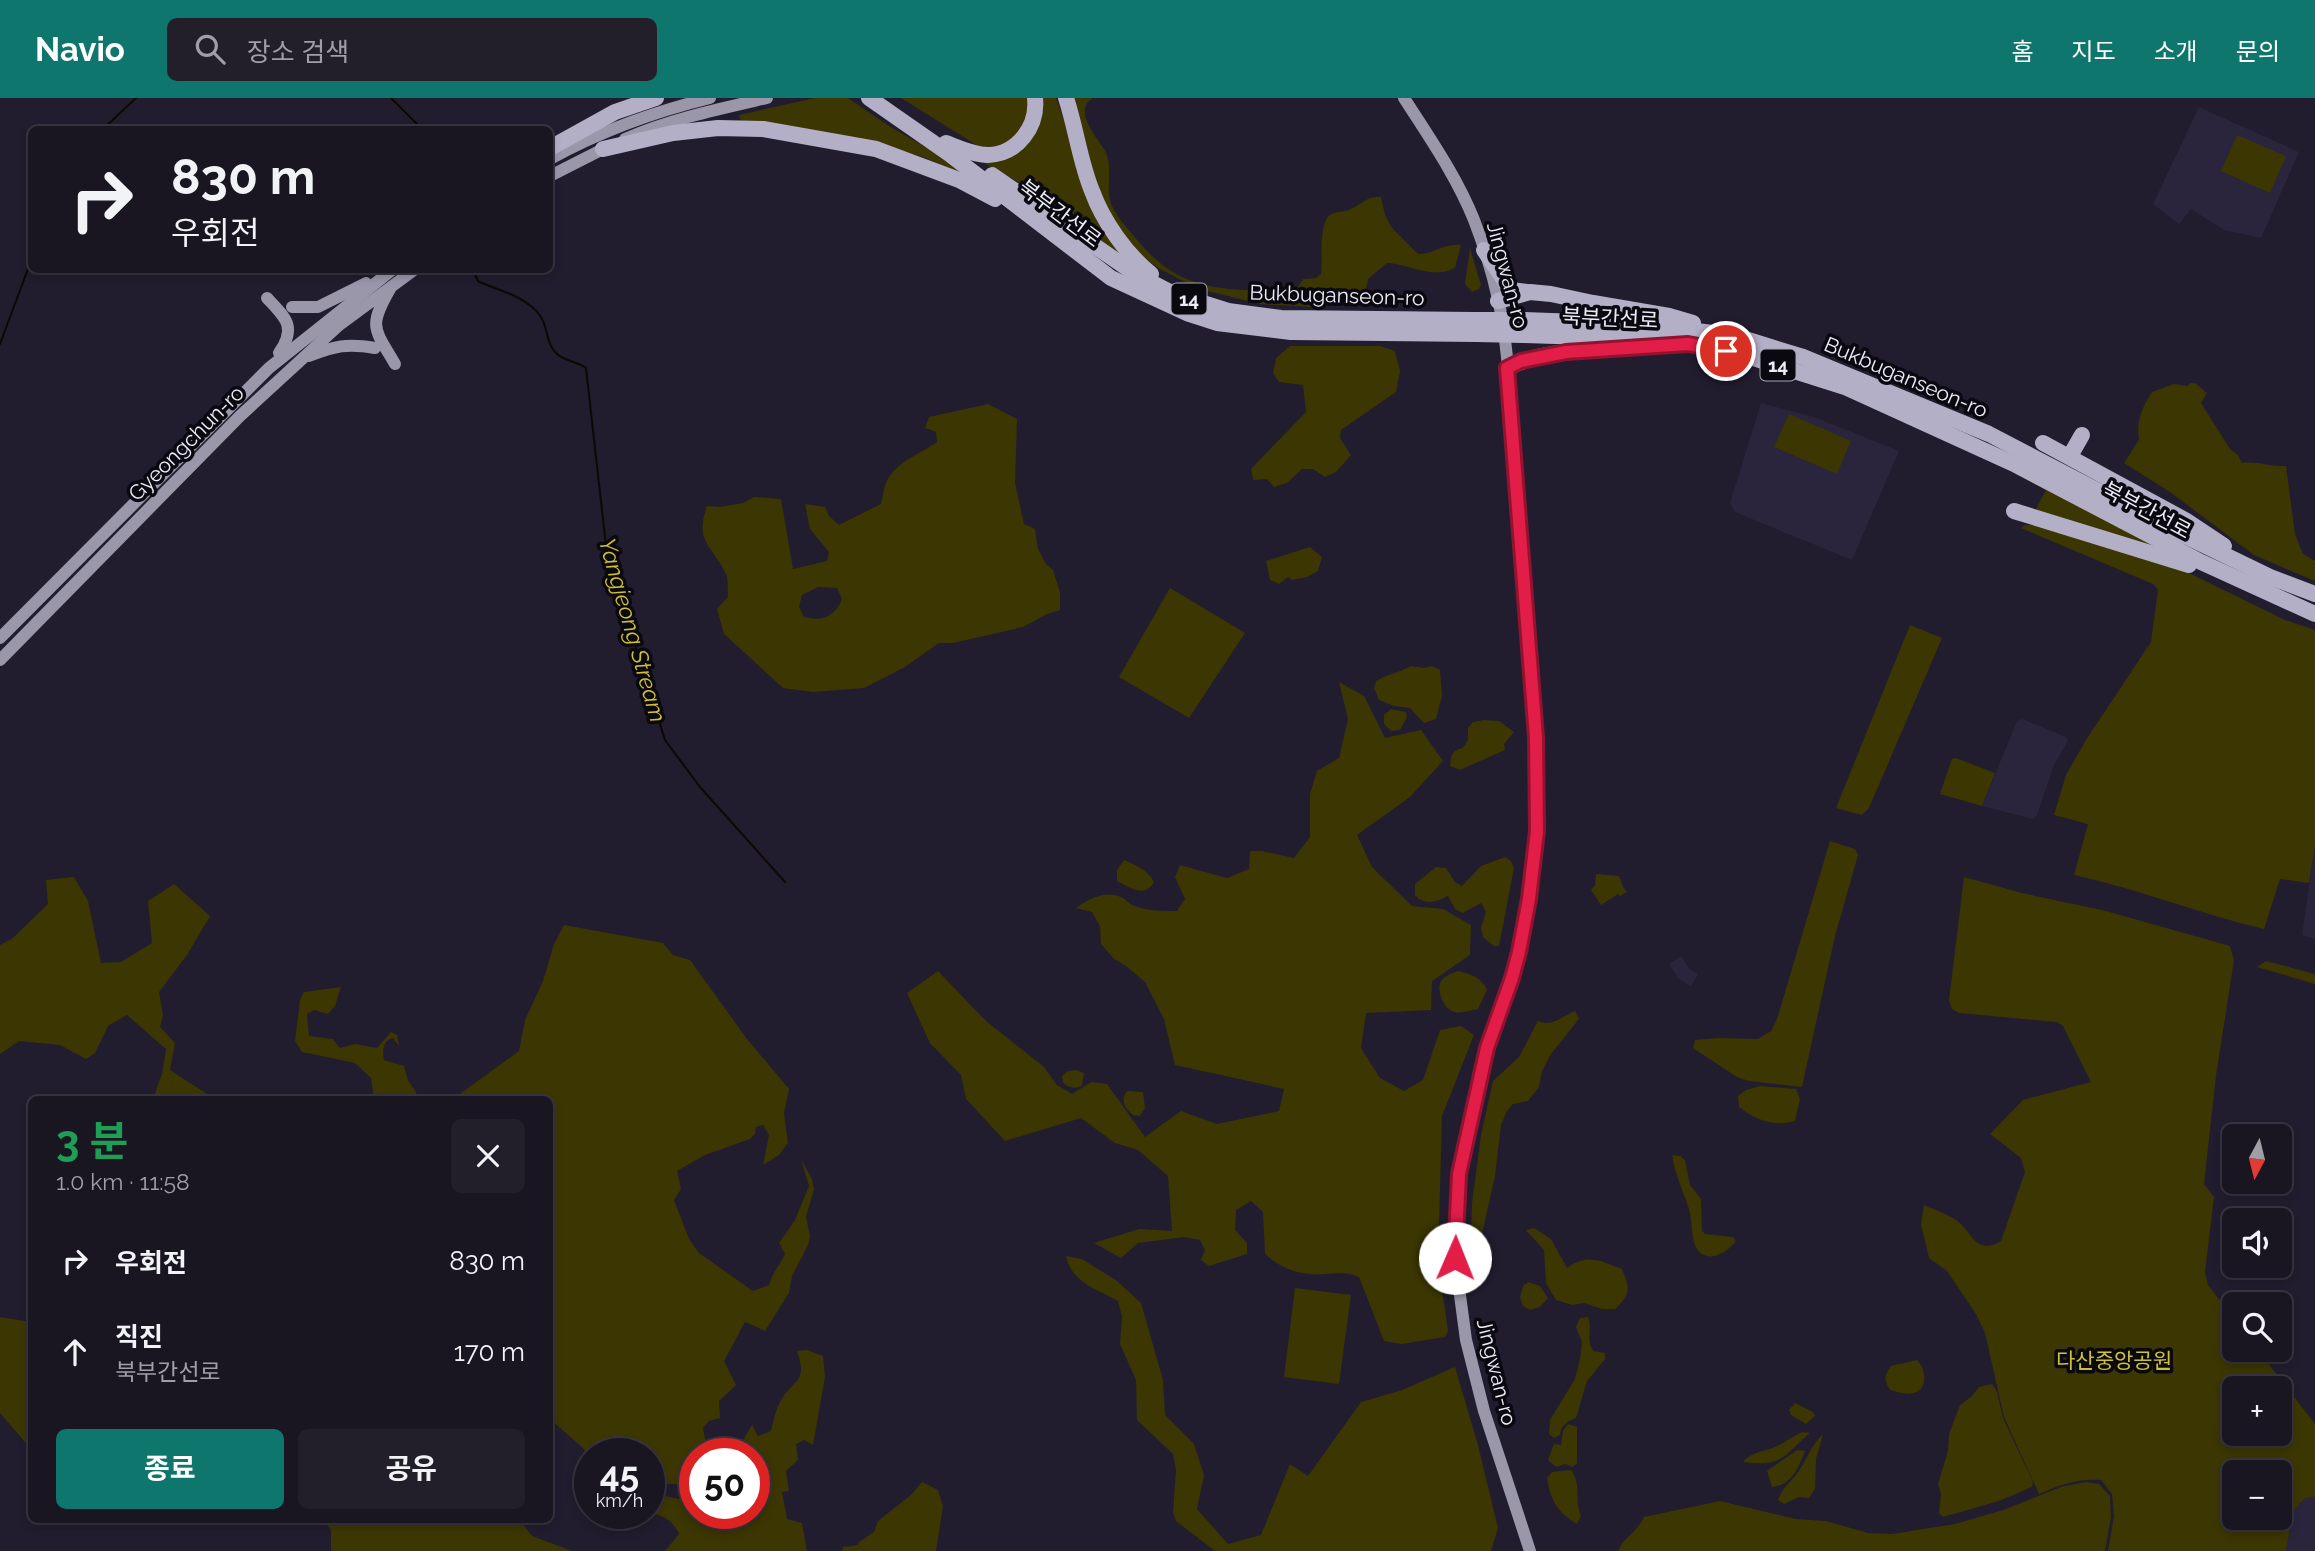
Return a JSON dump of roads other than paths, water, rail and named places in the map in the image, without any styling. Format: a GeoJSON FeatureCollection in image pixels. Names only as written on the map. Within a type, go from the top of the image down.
{"type":"FeatureCollection","features":[{"type":"Feature","properties":{"kind":"highway"},"geometry":{"type":"LineString","coordinates":[[553,146],[615,112],[656,98]]}},
{"type":"Feature","properties":{"kind":"highway","name":"Bukbuganseon-ro"},"geometry":{"type":"LineString","coordinates":[[869,98],[946,143],[1137,275],[1174,294],[1228,311],[1282,318],[1476,327]]}},
{"type":"Feature","properties":{"kind":"highway","name":"Bukbuganseon-ro"},"geometry":{"type":"LineString","coordinates":[[882,98],[911,123]]}},
{"type":"Feature","properties":{"kind":"highway"},"geometry":{"type":"LineString","coordinates":[[946,143],[989,155],[1018,144],[1030,130],[1035,118],[1035,98]]}},
{"type":"Feature","properties":{"kind":"highway"},"geometry":{"type":"LineString","coordinates":[[1066,98],[1091,190],[1101,210],[1139,265],[1174,294]]}},
{"type":"Feature","properties":{"kind":"highway","name":"북부간선로"},"geometry":{"type":"LineString","coordinates":[[911,123],[1111,278],[1147,296],[1217,323],[1291,332],[1476,327]]}},
{"type":"Feature","properties":{"kind":"highway"},"geometry":{"type":"LineString","coordinates":[[603,149],[673,133],[718,128],[763,129],[877,149],[959,180],[1024,213]]}},
{"type":"Feature","properties":{"kind":"highway"},"geometry":{"type":"LineString","coordinates":[[1484,250],[1511,289],[1551,293],[1669,316],[1732,335]]}},
{"type":"Feature","properties":{"kind":"highway"},"geometry":{"type":"LineString","coordinates":[[1498,301],[1530,292]]}},
{"type":"Feature","properties":{"kind":"highway","name":"Bukbuganseon-ro"},"geometry":{"type":"LineString","coordinates":[[1524,327],[1632,324],[1732,335],[1803,357],[1989,434],[2017,457]]}},
{"type":"Feature","properties":{"kind":"highway","name":"14"},"geometry":{"type":"LineString","coordinates":[[1476,327],[1524,327]]}},
{"type":"Feature","properties":{"kind":"highway","name":"북부간선로"},"geometry":{"type":"LineString","coordinates":[[1524,327],[1688,344],[1744,355],[1845,387],[2017,457]]}},
{"type":"Feature","properties":{"kind":"highway"},"geometry":{"type":"LineString","coordinates":[[1507,368],[1521,361],[1566,352],[1688,344]]}},
{"type":"Feature","properties":{"kind":"highway"},"geometry":{"type":"LineString","coordinates":[[2070,456],[2082,435]]}},
{"type":"Feature","properties":{"kind":"highway"},"geometry":{"type":"LineString","coordinates":[[2043,443],[2185,520],[2270,577]]}},
{"type":"Feature","properties":{"kind":"highway","name":"14"},"geometry":{"type":"LineString","coordinates":[[2017,457],[2270,577],[2315,594]]}},
{"type":"Feature","properties":{"kind":"highway","name":"북부간선로"},"geometry":{"type":"LineString","coordinates":[[2050,474],[2150,537],[2315,614]]}},
{"type":"Feature","properties":{"kind":"highway"},"geometry":{"type":"LineString","coordinates":[[2014,511],[2234,578]]}},
{"type":"Feature","properties":{"kind":"main road"},"geometry":{"type":"LineString","coordinates":[[553,157],[581,142],[636,119],[710,98]]}},
{"type":"Feature","properties":{"kind":"main road"},"geometry":{"type":"LineString","coordinates":[[553,174],[653,126],[693,114],[767,98]]}},
{"type":"Feature","properties":{"kind":"main road","name":"Jingwan-ro"},"geometry":{"type":"LineString","coordinates":[[1404,98],[1451,174],[1474,219],[1504,330],[1536,737],[1537,831],[1519,952],[1487,1048],[1459,1174],[1455,1258],[1466,1340],[1483,1411],[1518,1508],[1530,1551]]}},
{"type":"Feature","properties":{"kind":"main road"},"geometry":{"type":"LineString","coordinates":[[292,307],[318,307],[334,302],[386,273]]}},
{"type":"Feature","properties":{"kind":"main road","name":"Gyeongchun-ro"},"geometry":{"type":"LineString","coordinates":[[0,638],[269,368],[387,273]]}},
{"type":"Feature","properties":{"kind":"main road","name":"Gyeongchun-ro"},"geometry":{"type":"LineString","coordinates":[[0,660],[240,416],[338,326],[410,273]]}},
{"type":"Feature","properties":{"kind":"main road"},"geometry":{"type":"LineString","coordinates":[[393,285],[380,307],[375,327],[378,337],[395,364]]}},
{"type":"Feature","properties":{"kind":"main road"},"geometry":{"type":"LineString","coordinates":[[267,298],[287,321],[290,331],[287,342],[269,368]]}},
{"type":"Feature","properties":{"kind":"main road"},"geometry":{"type":"LineString","coordinates":[[302,358],[340,345],[375,348]]}},
{"type":"Feature","properties":{"kind":"waterway"},"geometry":{"type":"LineString","coordinates":[[106,126],[136,98]]}},
{"type":"Feature","properties":{"kind":"waterway","name":"Yangjeong Stream"},"geometry":{"type":"LineString","coordinates":[[391,98],[419,126]]}},
{"type":"Feature","properties":{"kind":"waterway"},"geometry":{"type":"LineString","coordinates":[[0,344],[28,269]]}},
{"type":"Feature","properties":{"kind":"waterway","name":"Yangjeong Stream"},"geometry":{"type":"LineString","coordinates":[[474,273],[478,281],[513,295],[532,307],[542,319],[550,343],[557,354],[586,368],[607,555],[665,740],[700,787],[785,882]]}},
{"type":"Feature","properties":{"kind":"park label","name":"다산중앙공원"},"geometry":{"type":"Point","coordinates":[2114,1360]}}]}
